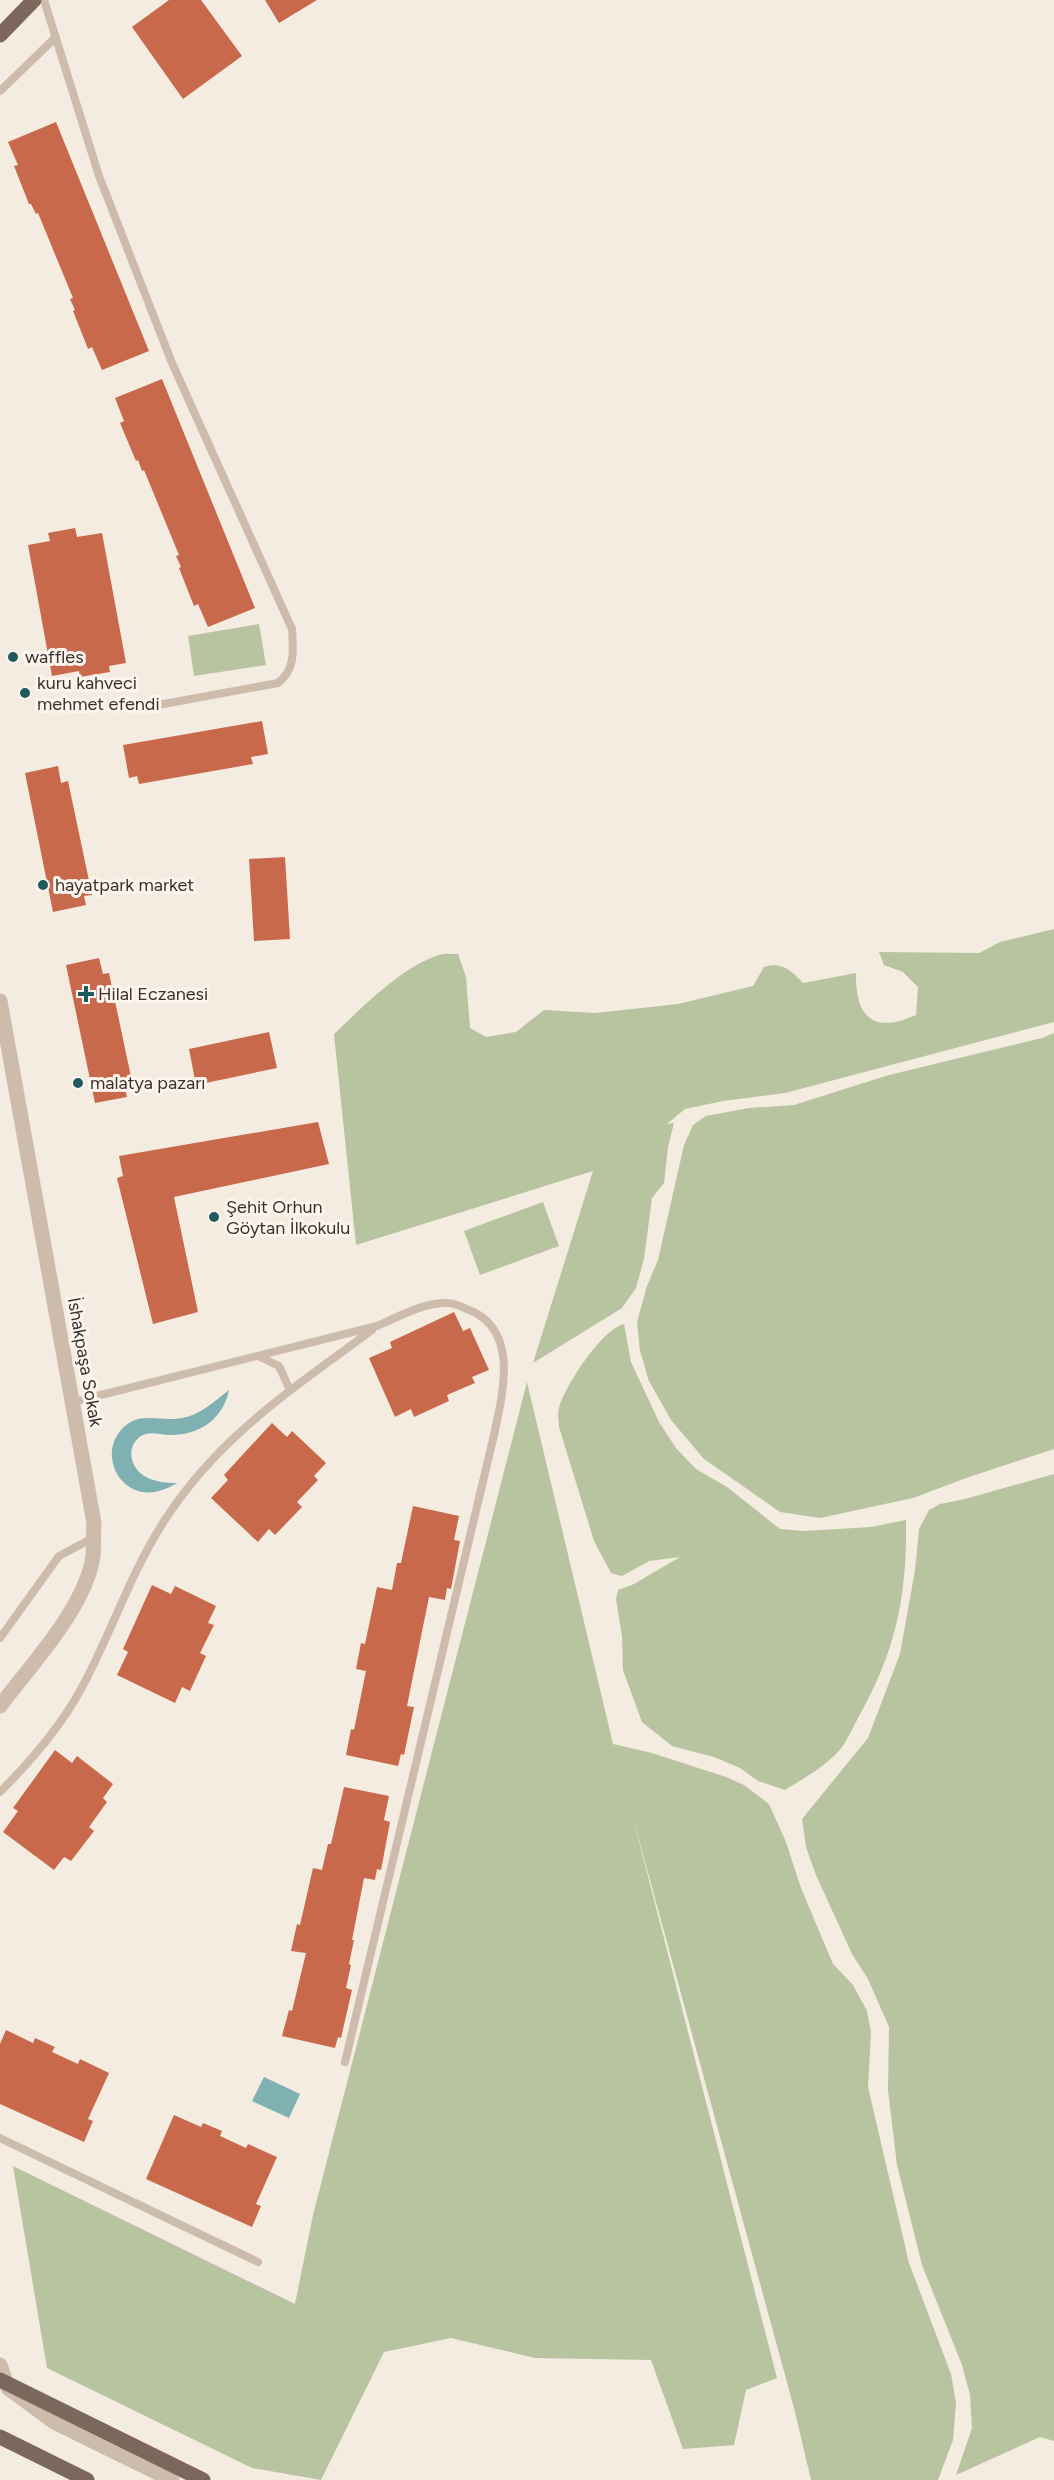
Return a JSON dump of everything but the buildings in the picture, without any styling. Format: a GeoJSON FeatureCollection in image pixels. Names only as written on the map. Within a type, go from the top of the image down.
{"type":"FeatureCollection","features":[{"type":"Feature","properties":{"kind":"main road"},"geometry":{"type":"LineString","coordinates":[[0,35],[34,0]]}},
{"type":"Feature","properties":{"kind":"main road"},"geometry":{"type":"LineString","coordinates":[[0,2380],[203,2480]]}},
{"type":"Feature","properties":{"kind":"main road"},"geometry":{"type":"LineString","coordinates":[[0,2437],[87,2480]]}},
{"type":"Feature","properties":{"kind":"street","name":"İshakpaşa Sokak"},"geometry":{"type":"LineString","coordinates":[[0,1001],[94,1523],[93,1557],[84,1586],[69,1613],[0,1706]]}},
{"type":"Feature","properties":{"kind":"street"},"geometry":{"type":"LineString","coordinates":[[0,2366],[8,2388],[54,2421],[172,2480]]}},
{"type":"Feature","properties":{"kind":"lane"},"geometry":{"type":"LineString","coordinates":[[44,0],[99,176],[172,363],[292,629],[293,658],[288,675],[278,683],[142,708]]}},
{"type":"Feature","properties":{"kind":"lane"},"geometry":{"type":"LineString","coordinates":[[0,92],[56,37]]}},
{"type":"Feature","properties":{"kind":"lane"},"geometry":{"type":"LineString","coordinates":[[73,1402],[377,1326],[424,1307],[448,1303],[479,1315],[498,1336],[505,1369],[492,1446],[345,2062]]}},
{"type":"Feature","properties":{"kind":"lane"},"geometry":{"type":"LineString","coordinates":[[0,1792],[52,1735],[81,1690],[161,1526],[192,1483],[224,1444],[266,1408],[377,1326]]}},
{"type":"Feature","properties":{"kind":"lane"},"geometry":{"type":"LineString","coordinates":[[257,1356],[279,1366],[290,1390]]}},
{"type":"Feature","properties":{"kind":"lane"},"geometry":{"type":"LineString","coordinates":[[0,1638],[59,1556],[93,1538]]}},
{"type":"Feature","properties":{"kind":"lane"},"geometry":{"type":"LineString","coordinates":[[0,2138],[258,2262]]}},
{"type":"Feature","properties":{"kind":"green space"},"geometry":{"type":"Polygon","coordinates":[[[259,624],[266,665],[194,676],[188,636],[259,624]]]}},
{"type":"Feature","properties":{"kind":"green space"},"geometry":{"type":"Polygon","coordinates":[[[1054,929],[1054,1022],[785,1093],[723,1101],[685,1109],[667,1124],[674,1123],[668,1147],[664,1183],[652,1198],[644,1259],[636,1288],[622,1308],[533,1363],[593,1171],[356,1245],[334,1034],[383,989],[425,961],[441,954],[458,954],[466,977],[470,1028],[486,1037],[516,1032],[544,1010],[595,1013],[678,1004],[753,986],[764,967],[770,965],[786,968],[803,983],[856,973],[859,1001],[863,1011],[878,1022],[889,1023],[916,1015],[918,987],[903,972],[884,965],[879,952],[979,953],[1000,942],[1054,929]]]}},
{"type":"Feature","properties":{"kind":"green space"},"geometry":{"type":"Polygon","coordinates":[[[1054,1033],[1054,1449],[913,1498],[820,1518],[780,1512],[704,1459],[671,1420],[649,1381],[640,1351],[637,1322],[647,1286],[658,1260],[684,1145],[693,1125],[706,1116],[749,1108],[794,1105],[889,1075],[1042,1038],[1054,1033]]]}},
{"type":"Feature","properties":{"kind":"green space"},"geometry":{"type":"Polygon","coordinates":[[[543,1202],[559,1246],[480,1275],[464,1231],[543,1202]]]}},
{"type":"Feature","properties":{"kind":"green space"},"geometry":{"type":"Polygon","coordinates":[[[624,1324],[631,1362],[659,1422],[676,1448],[696,1469],[727,1487],[780,1529],[804,1531],[871,1527],[906,1520],[901,1599],[897,1623],[882,1670],[849,1736],[840,1749],[818,1769],[785,1790],[758,1781],[740,1768],[714,1757],[672,1746],[642,1722],[623,1670],[622,1636],[616,1599],[618,1590],[634,1584],[680,1557],[649,1561],[622,1576],[611,1573],[594,1541],[559,1427],[558,1415],[563,1398],[576,1373],[605,1336],[624,1324]]]}},
{"type":"Feature","properties":{"kind":"green space"},"geometry":{"type":"Polygon","coordinates":[[[527,1382],[613,1744],[652,1753],[726,1777],[744,1785],[769,1804],[833,1964],[853,1985],[867,2011],[871,2032],[868,2087],[909,2263],[951,2374],[956,2403],[953,2440],[938,2480],[811,2480],[794,2408],[632,1814],[777,2378],[746,2390],[734,2445],[683,2449],[651,2360],[535,2358],[451,2338],[384,2352],[321,2480],[252,2468],[47,2368],[13,2166],[295,2304],[313,2215],[527,1382]]]}},
{"type":"Feature","properties":{"kind":"green space"},"geometry":{"type":"Polygon","coordinates":[[[1054,1474],[1054,2441],[1040,2437],[956,2475],[972,2428],[970,2395],[962,2365],[922,2265],[897,2165],[888,2090],[889,2027],[868,1979],[852,1954],[816,1875],[806,1847],[802,1819],[868,1738],[900,1654],[915,1570],[919,1529],[929,1510],[940,1504],[1054,1474]]]}},
{"type":"Feature","properties":{"kind":"water"},"geometry":{"type":"Polygon","coordinates":[[[229,1390],[226,1401],[215,1418],[199,1429],[179,1435],[148,1434],[141,1436],[133,1446],[131,1451],[133,1463],[141,1473],[157,1481],[177,1483],[163,1490],[148,1492],[138,1491],[123,1482],[114,1467],[112,1450],[118,1434],[125,1426],[140,1419],[173,1419],[195,1414],[229,1390]]]}},
{"type":"Feature","properties":{"kind":"water"},"geometry":{"type":"Polygon","coordinates":[[[264,2077],[300,2094],[289,2118],[252,2101],[264,2077]]]}},
{"type":"Feature","properties":{"kind":"place","name":"waffles"},"geometry":{"type":"Point","coordinates":[13,657]}},
{"type":"Feature","properties":{"kind":"place","name":"kuru kahveci mehmet efendi"},"geometry":{"type":"Point","coordinates":[25,693]}},
{"type":"Feature","properties":{"kind":"place","name":"hayatpark market"},"geometry":{"type":"Point","coordinates":[43,885]}},
{"type":"Feature","properties":{"kind":"place","name":"Hilal Eczanesi"},"geometry":{"type":"Point","coordinates":[86,994]}},
{"type":"Feature","properties":{"kind":"place","name":"malatya pazarı"},"geometry":{"type":"Point","coordinates":[78,1083]}},
{"type":"Feature","properties":{"kind":"place","name":"Şehit Orhun Göytan İlkokulu"},"geometry":{"type":"Point","coordinates":[214,1217]}}]}
